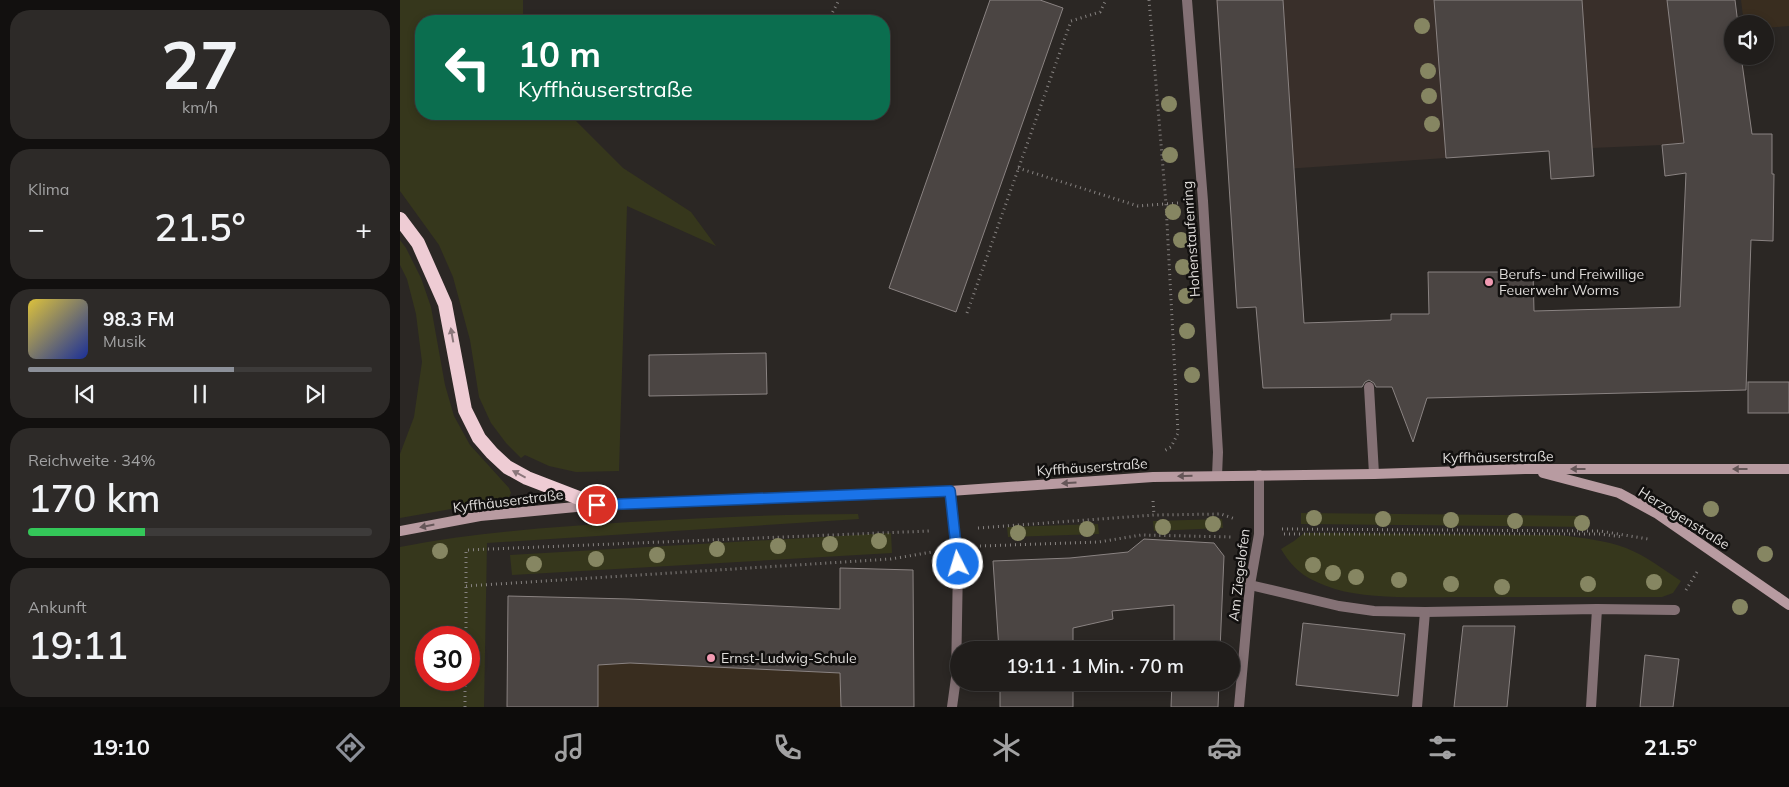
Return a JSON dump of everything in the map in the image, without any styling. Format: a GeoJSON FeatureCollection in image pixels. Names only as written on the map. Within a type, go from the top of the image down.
{"type":"FeatureCollection","features":[{"type":"Feature","properties":{"kind":"highway"},"geometry":{"type":"LineString","coordinates":[[400,219],[418,243],[446,304],[465,410],[479,438],[507,467],[527,478],[597,505]]}},
{"type":"Feature","properties":{"kind":"main road","name":"Kyffhäuserstraße"},"geometry":{"type":"LineString","coordinates":[[400,531],[480,516],[597,505],[950,491],[1152,477],[1374,474],[1524,469],[1789,469]]}},
{"type":"Feature","properties":{"kind":"main road","name":"Herzogenstraße"},"geometry":{"type":"LineString","coordinates":[[1524,469],[1619,493],[1656,513],[1789,605]]}},
{"type":"Feature","properties":{"kind":"street","name":"Hohenstaufenring"},"geometry":{"type":"LineString","coordinates":[[1187,0],[1203,201],[1218,452],[1217,476]]}},
{"type":"Feature","properties":{"kind":"street"},"geometry":{"type":"LineString","coordinates":[[1369,387],[1374,474]]}},
{"type":"Feature","properties":{"kind":"street","name":"Am Ziegelofen"},"geometry":{"type":"LineString","coordinates":[[1239,707],[1250,585],[1259,531],[1259,475]]}},
{"type":"Feature","properties":{"kind":"street"},"geometry":{"type":"LineString","coordinates":[[950,491],[957,547],[956,678],[952,707]]}},
{"type":"Feature","properties":{"kind":"street"},"geometry":{"type":"LineString","coordinates":[[1250,585],[1339,606],[1374,611],[1675,610]]}},
{"type":"Feature","properties":{"kind":"street"},"geometry":{"type":"LineString","coordinates":[[1591,707],[1598,609]]}},
{"type":"Feature","properties":{"kind":"street"},"geometry":{"type":"LineString","coordinates":[[1418,707],[1425,612]]}},
{"type":"Feature","properties":{"kind":"path"},"geometry":{"type":"LineString","coordinates":[[831,15],[839,0]]}},
{"type":"Feature","properties":{"kind":"path"},"geometry":{"type":"LineString","coordinates":[[967,313],[1071,21],[1100,12],[1106,0]]}},
{"type":"Feature","properties":{"kind":"path"},"geometry":{"type":"LineString","coordinates":[[1149,0],[1166,204],[1178,433],[1171,447],[1154,456],[1152,477]]}},
{"type":"Feature","properties":{"kind":"path"},"geometry":{"type":"LineString","coordinates":[[1018,168],[1138,206],[1203,201]]}},
{"type":"Feature","properties":{"kind":"path"},"geometry":{"type":"LineString","coordinates":[[466,626],[466,550],[954,530],[1154,515],[1221,514],[1259,531]]}},
{"type":"Feature","properties":{"kind":"path"},"geometry":{"type":"LineString","coordinates":[[466,586],[891,559],[957,547],[1099,542],[1141,535],[1232,537],[1259,531],[1600,531],[1655,541]]}},
{"type":"Feature","properties":{"kind":"path"},"geometry":{"type":"LineString","coordinates":[[1675,610],[1710,550]]}},
{"type":"Feature","properties":{"kind":"path"},"geometry":{"type":"LineString","coordinates":[[465,691],[465,707]]}},
{"type":"Feature","properties":{"kind":"shaded area"},"geometry":{"type":"Polygon","coordinates":[[[1216,0],[1735,0],[1737,15],[1724,15],[1724,65],[1743,65],[1752,134],[1662,145],[1592,148],[1228,173],[1216,0]]]}},
{"type":"Feature","properties":{"kind":"shaded area"},"geometry":{"type":"Polygon","coordinates":[[[1741,0],[1789,0],[1789,26],[1774,27],[1774,15],[1743,15],[1741,0]]]}},
{"type":"Feature","properties":{"kind":"shaded area","name":"Ernst-Ludwig-Schule"},"geometry":{"type":"Polygon","coordinates":[[[840,568],[913,570],[914,707],[507,707],[508,596],[630,599],[839,609],[840,568]]]}},
{"type":"Feature","properties":{"kind":"green space"},"geometry":{"type":"Polygon","coordinates":[[[400,0],[523,0],[523,15],[415,15],[415,120],[575,120],[623,168],[691,212],[716,246],[627,206],[619,471],[576,472],[549,466],[525,455],[521,458],[506,443],[491,423],[479,397],[470,340],[453,277],[439,245],[400,191],[400,0]]]}},
{"type":"Feature","properties":{"kind":"green space"},"geometry":{"type":"Polygon","coordinates":[[[400,240],[421,278],[431,307],[445,385],[454,416],[470,445],[509,488],[511,493],[508,499],[400,518],[400,454],[414,417],[422,362],[416,314],[407,279],[400,265],[400,240]]]}},
{"type":"Feature","properties":{"kind":"green space"},"geometry":{"type":"Polygon","coordinates":[[[1301,513],[1588,516],[1588,527],[1301,524],[1301,513]]]}},
{"type":"Feature","properties":{"kind":"green space"},"geometry":{"type":"Polygon","coordinates":[[[858,514],[859,519],[487,543],[484,707],[400,707],[400,547],[486,534],[572,526],[773,515],[858,514]]]}},
{"type":"Feature","properties":{"kind":"green space"},"geometry":{"type":"Polygon","coordinates":[[[1222,519],[1223,528],[1154,531],[1153,521],[1222,519]]]}},
{"type":"Feature","properties":{"kind":"green space"},"geometry":{"type":"Polygon","coordinates":[[[1098,524],[1099,534],[1008,537],[1007,527],[1098,524]]]}},
{"type":"Feature","properties":{"kind":"green space"},"geometry":{"type":"Polygon","coordinates":[[[891,533],[892,553],[512,575],[510,555],[891,533]]]}},
{"type":"Feature","properties":{"kind":"green space"},"geometry":{"type":"Polygon","coordinates":[[[1304,533],[1560,535],[1602,541],[1626,548],[1681,581],[1673,593],[1662,597],[1416,597],[1365,595],[1335,589],[1310,579],[1297,570],[1281,549],[1304,533]]]}},
{"type":"Feature","properties":{"kind":"building"},"geometry":{"type":"Polygon","coordinates":[[[990,0],[1040,0],[1063,8],[956,312],[889,288],[990,0]]]}},
{"type":"Feature","properties":{"kind":"building"},"geometry":{"type":"Polygon","coordinates":[[[1217,0],[1283,0],[1304,323],[1391,320],[1391,314],[1429,314],[1428,272],[1533,272],[1534,311],[1680,307],[1686,173],[1665,176],[1662,145],[1684,143],[1667,0],[1735,0],[1737,15],[1724,15],[1724,65],[1742,65],[1752,134],[1772,134],[1772,174],[1774,174],[1773,241],[1751,240],[1746,390],[1427,398],[1413,442],[1392,387],[1376,387],[1369,380],[1362,387],[1263,388],[1256,307],[1237,308],[1217,0]]]}},
{"type":"Feature","properties":{"kind":"building"},"geometry":{"type":"Polygon","coordinates":[[[1434,0],[1582,0],[1594,176],[1551,179],[1549,151],[1446,158],[1434,0]]]}},
{"type":"Feature","properties":{"kind":"building"},"geometry":{"type":"Polygon","coordinates":[[[766,353],[767,394],[649,396],[649,355],[766,353]]]}},
{"type":"Feature","properties":{"kind":"building"},"geometry":{"type":"Polygon","coordinates":[[[1748,382],[1789,382],[1789,413],[1748,413],[1748,382]]]}},
{"type":"Feature","properties":{"kind":"building"},"geometry":{"type":"Polygon","coordinates":[[[1144,539],[1214,543],[1224,556],[1220,641],[1174,641],[1174,605],[1112,611],[1113,619],[1073,628],[1073,641],[998,641],[993,561],[1070,558],[1128,552],[1144,539]]]}},
{"type":"Feature","properties":{"kind":"building","name":"Ernst-Ludwig-Schule"},"geometry":{"type":"Polygon","coordinates":[[[840,568],[913,570],[914,707],[841,707],[840,673],[630,663],[598,665],[598,707],[507,707],[508,596],[629,599],[840,609],[840,568]]]}},
{"type":"Feature","properties":{"kind":"building"},"geometry":{"type":"Polygon","coordinates":[[[1303,623],[1405,634],[1398,696],[1296,685],[1303,623]]]}},
{"type":"Feature","properties":{"kind":"building"},"geometry":{"type":"Polygon","coordinates":[[[1463,626],[1515,626],[1507,707],[1454,707],[1463,626]]]}},
{"type":"Feature","properties":{"kind":"building"},"geometry":{"type":"Polygon","coordinates":[[[1645,655],[1679,659],[1673,707],[1640,707],[1645,655]]]}},
{"type":"Feature","properties":{"kind":"building"},"geometry":{"type":"Polygon","coordinates":[[[1000,691],[1073,691],[1073,707],[1000,707],[1000,691]]]}},
{"type":"Feature","properties":{"kind":"building"},"geometry":{"type":"Polygon","coordinates":[[[1172,691],[1219,691],[1218,707],[1171,707],[1172,691]]]}},
{"type":"Feature","properties":{"kind":"place","name":"Berufs- und Freiwillige Feuerwehr Worms"},"geometry":{"type":"Point","coordinates":[1489,282]}},
{"type":"Feature","properties":{"kind":"place","name":"Ernst-Ludwig-Schule"},"geometry":{"type":"Point","coordinates":[711,658]}},
{"type":"Feature","properties":{"kind":"route"},"geometry":{"type":"LineString","coordinates":[[597,505],[950,491],[958,564]]}}]}
